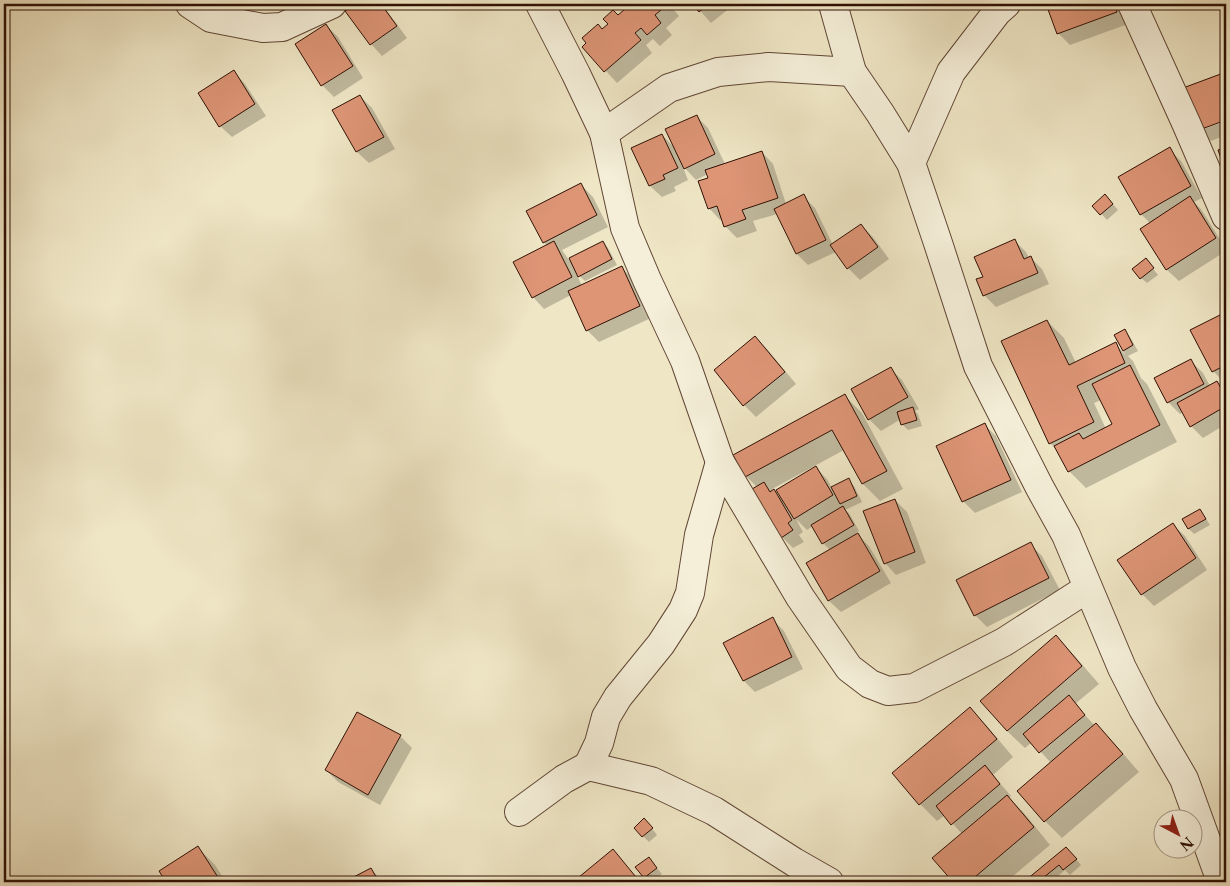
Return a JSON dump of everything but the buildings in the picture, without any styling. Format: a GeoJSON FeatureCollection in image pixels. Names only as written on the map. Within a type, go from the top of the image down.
{"type":"FeatureCollection","features":[{"type":"Feature","properties":{"kind":"street"},"geometry":{"type":"LineString","coordinates":[[190,4],[211,18],[263,28],[282,27],[332,4]]}},
{"type":"Feature","properties":{"kind":"street"},"geometry":{"type":"LineString","coordinates":[[540,4],[604,133],[625,228],[685,361],[720,462],[800,597],[848,668],[870,684],[888,691],[914,688],[1004,642],[1088,588]]}},
{"type":"Feature","properties":{"kind":"street"},"geometry":{"type":"LineString","coordinates":[[832,4],[852,72],[911,163],[978,366],[1066,535],[1122,668],[1143,709],[1184,779],[1218,872],[1224,882]]}},
{"type":"Feature","properties":{"kind":"street"},"geometry":{"type":"LineString","coordinates":[[911,163],[951,72],[997,12],[1006,4]]}},
{"type":"Feature","properties":{"kind":"street"},"geometry":{"type":"LineString","coordinates":[[1132,4],[1226,216]]}},
{"type":"Feature","properties":{"kind":"street"},"geometry":{"type":"LineString","coordinates":[[604,133],[669,88],[718,72],[769,67],[852,72]]}},
{"type":"Feature","properties":{"kind":"street"},"geometry":{"type":"LineString","coordinates":[[519,812],[564,779],[588,766],[599,743],[606,717],[618,697],[661,644],[684,610],[690,593],[699,535],[720,462]]}},
{"type":"Feature","properties":{"kind":"street"},"geometry":{"type":"LineString","coordinates":[[588,766],[651,781],[696,802],[714,811],[829,882]]}}]}
